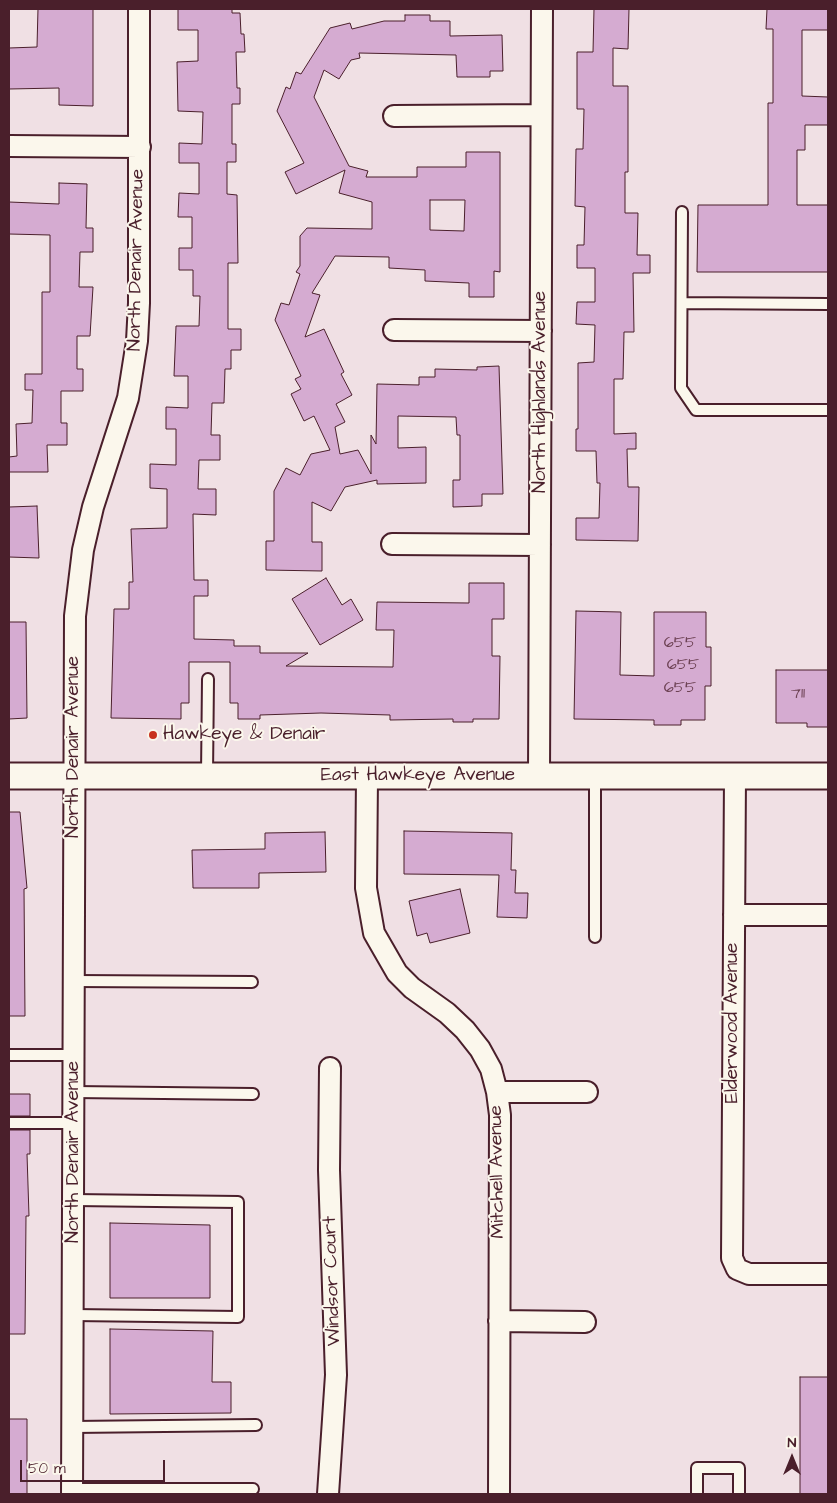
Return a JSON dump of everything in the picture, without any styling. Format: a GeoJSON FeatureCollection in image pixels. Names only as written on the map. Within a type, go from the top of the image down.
{"type":"FeatureCollection","features":[{"type":"Feature","properties":{"kind":"street","name":"North Denair Avenue"},"geometry":{"type":"LineString","coordinates":[[72,1492],[74,623],[79,572],[93,507],[128,398],[137,341],[140,147],[139,9]]}},
{"type":"Feature","properties":{"kind":"street","name":"North Highlands Avenue"},"geometry":{"type":"LineString","coordinates":[[540,776],[542,9]]}},
{"type":"Feature","properties":{"kind":"street"},"geometry":{"type":"LineString","coordinates":[[394,116],[541,116]]}},
{"type":"Feature","properties":{"kind":"street"},"geometry":{"type":"LineString","coordinates":[[9,146],[140,147]]}},
{"type":"Feature","properties":{"kind":"street"},"geometry":{"type":"LineString","coordinates":[[394,330],[541,331]]}},
{"type":"Feature","properties":{"kind":"street"},"geometry":{"type":"LineString","coordinates":[[392,544],[540,545]]}},
{"type":"Feature","properties":{"kind":"street","name":"East Hawkeye Avenue"},"geometry":{"type":"LineString","coordinates":[[9,776],[828,776]]}},
{"type":"Feature","properties":{"kind":"street","name":"Elderwood Avenue"},"geometry":{"type":"LineString","coordinates":[[735,776],[732,1258],[737,1269],[749,1274],[828,1274]]}},
{"type":"Feature","properties":{"kind":"street","name":"Mitchell Avenue"},"geometry":{"type":"LineString","coordinates":[[367,777],[366,888],[374,933],[397,973],[412,988],[453,1018],[480,1049],[491,1069],[497,1092],[500,1115],[499,1494]]}},
{"type":"Feature","properties":{"kind":"street"},"geometry":{"type":"LineString","coordinates":[[734,916],[828,915]]}},
{"type":"Feature","properties":{"kind":"street","name":"Windsor Court"},"geometry":{"type":"LineString","coordinates":[[328,1494],[336,1375],[329,1170],[330,1068]]}},
{"type":"Feature","properties":{"kind":"street"},"geometry":{"type":"LineString","coordinates":[[497,1092],[587,1092]]}},
{"type":"Feature","properties":{"kind":"street"},"geometry":{"type":"LineString","coordinates":[[499,1321],[585,1322]]}},
{"type":"Feature","properties":{"kind":"lane"},"geometry":{"type":"LineString","coordinates":[[682,212],[681,388],[696,410],[828,410]]}},
{"type":"Feature","properties":{"kind":"lane"},"geometry":{"type":"LineString","coordinates":[[682,303],[828,304]]}},
{"type":"Feature","properties":{"kind":"lane"},"geometry":{"type":"LineString","coordinates":[[207,776],[208,679]]}},
{"type":"Feature","properties":{"kind":"lane"},"geometry":{"type":"LineString","coordinates":[[594,776],[595,937]]}},
{"type":"Feature","properties":{"kind":"lane"},"geometry":{"type":"LineString","coordinates":[[74,981],[252,982]]}},
{"type":"Feature","properties":{"kind":"lane"},"geometry":{"type":"LineString","coordinates":[[9,1055],[74,1055]]}},
{"type":"Feature","properties":{"kind":"lane"},"geometry":{"type":"LineString","coordinates":[[74,1092],[253,1094]]}},
{"type":"Feature","properties":{"kind":"lane"},"geometry":{"type":"LineString","coordinates":[[9,1123],[74,1123]]}},
{"type":"Feature","properties":{"kind":"lane"},"geometry":{"type":"LineString","coordinates":[[73,1315],[238,1317],[238,1202],[74,1200]]}},
{"type":"Feature","properties":{"kind":"lane"},"geometry":{"type":"LineString","coordinates":[[73,1427],[256,1425]]}},
{"type":"Feature","properties":{"kind":"lane"},"geometry":{"type":"LineString","coordinates":[[697,1494],[697,1468],[739,1468],[739,1494]]}},
{"type":"Feature","properties":{"kind":"lane"},"geometry":{"type":"LineString","coordinates":[[72,1492],[253,1489]]}},
{"type":"Feature","properties":{"kind":"building"},"geometry":{"type":"Polygon","coordinates":[[[38,9],[93,9],[93,106],[59,105],[59,88],[9,89],[9,48],[37,47],[38,9]]]}},
{"type":"Feature","properties":{"kind":"building"},"geometry":{"type":"Polygon","coordinates":[[[178,9],[232,9],[232,13],[240,13],[241,34],[244,34],[245,52],[236,52],[237,88],[240,88],[240,104],[232,104],[232,144],[236,144],[236,162],[227,162],[227,194],[237,195],[238,263],[228,263],[228,329],[241,329],[241,350],[231,350],[231,369],[225,369],[224,403],[212,403],[211,435],[220,435],[220,460],[199,460],[198,489],[216,489],[216,515],[193,514],[194,580],[208,580],[208,596],[194,596],[194,639],[234,640],[234,646],[260,646],[260,653],[308,653],[286,666],[393,667],[394,630],[376,630],[377,602],[469,603],[469,583],[504,583],[504,619],[492,619],[492,656],[500,656],[499,719],[473,719],[473,722],[453,722],[453,719],[390,720],[390,715],[321,713],[260,715],[260,719],[238,719],[238,703],[230,703],[230,662],[189,662],[189,703],[181,703],[181,719],[111,718],[114,609],[129,609],[129,582],[133,582],[131,529],[167,528],[167,489],[150,488],[150,464],[176,465],[176,429],[166,429],[166,407],[188,408],[188,376],[174,376],[176,326],[199,326],[200,296],[193,296],[193,270],[179,270],[179,248],[192,248],[192,217],[178,217],[179,193],[199,194],[199,163],[179,163],[179,143],[202,144],[203,112],[178,111],[177,62],[198,61],[198,30],[178,30],[178,9]]]}},
{"type":"Feature","properties":{"kind":"building"},"geometry":{"type":"Polygon","coordinates":[[[594,9],[629,9],[628,49],[613,48],[613,86],[628,86],[628,172],[625,172],[625,213],[638,213],[637,255],[650,255],[650,273],[633,273],[634,332],[624,332],[623,379],[614,379],[614,434],[636,433],[636,449],[627,449],[628,487],[639,487],[638,541],[576,540],[576,518],[599,518],[600,483],[597,483],[596,451],[576,451],[578,363],[594,362],[595,325],[576,324],[577,302],[595,302],[595,268],[577,268],[577,245],[584,245],[585,207],[575,206],[576,149],[583,149],[584,109],[577,109],[577,52],[593,52],[594,9]]]}},
{"type":"Feature","properties":{"kind":"building"},"geometry":{"type":"Polygon","coordinates":[[[767,9],[828,9],[828,30],[802,30],[802,96],[828,97],[828,125],[805,125],[805,150],[797,150],[797,205],[828,205],[828,272],[697,272],[698,205],[768,205],[768,103],[773,103],[773,29],[766,29],[767,9]]]}},
{"type":"Feature","properties":{"kind":"building"},"geometry":{"type":"Polygon","coordinates":[[[405,15],[430,15],[430,21],[450,21],[450,36],[502,35],[503,71],[490,71],[490,77],[457,77],[456,55],[359,53],[360,58],[351,60],[339,79],[324,70],[314,97],[349,166],[368,171],[366,177],[417,177],[417,167],[466,167],[466,152],[500,152],[500,272],[494,271],[494,297],[469,297],[469,283],[425,281],[425,270],[389,268],[389,257],[335,256],[312,293],[320,295],[305,337],[324,329],[344,372],[341,374],[352,395],[336,404],[345,422],[335,427],[340,454],[358,450],[371,474],[371,435],[376,444],[377,384],[419,385],[419,377],[435,377],[435,369],[477,370],[477,367],[499,366],[503,494],[482,494],[482,506],[453,507],[453,480],[460,480],[460,435],[457,435],[456,417],[398,416],[398,448],[426,447],[426,483],[377,484],[377,480],[345,487],[331,511],[312,502],[312,542],[322,542],[322,571],[266,570],[266,541],[274,541],[274,491],[286,468],[300,475],[311,454],[330,450],[314,416],[304,421],[291,394],[301,389],[295,379],[301,376],[275,320],[281,303],[289,305],[300,274],[296,272],[300,266],[300,236],[307,228],[372,229],[372,202],[339,193],[345,170],[296,194],[285,172],[304,163],[277,111],[286,87],[290,89],[296,72],[301,74],[330,28],[350,23],[352,29],[384,21],[405,21],[405,15]],[[430,200],[430,230],[464,231],[465,200],[430,200]]]}},
{"type":"Feature","properties":{"kind":"building"},"geometry":{"type":"Polygon","coordinates":[[[59,183],[87,184],[86,228],[93,228],[93,252],[80,252],[79,287],[93,287],[90,336],[77,336],[77,369],[83,369],[83,391],[61,391],[61,423],[67,423],[67,445],[47,445],[48,472],[9,472],[9,457],[17,456],[16,424],[32,423],[33,390],[25,390],[25,374],[42,374],[42,292],[50,292],[50,235],[9,234],[9,202],[59,204],[59,183]]]}},
{"type":"Feature","properties":{"kind":"building"},"geometry":{"type":"Polygon","coordinates":[[[37,506],[39,558],[9,557],[9,507],[37,506]]]}},
{"type":"Feature","properties":{"kind":"building"},"geometry":{"type":"Polygon","coordinates":[[[326,578],[342,605],[351,599],[363,620],[320,645],[292,599],[326,578]]]}},
{"type":"Feature","properties":{"kind":"building"},"geometry":{"type":"Polygon","coordinates":[[[576,611],[621,612],[620,675],[654,676],[654,612],[706,612],[706,647],[711,647],[711,686],[705,686],[705,720],[681,720],[681,725],[654,725],[654,720],[574,719],[576,611]]]}},
{"type":"Feature","properties":{"kind":"building"},"geometry":{"type":"Polygon","coordinates":[[[9,622],[26,622],[27,718],[9,719],[9,622]]]}},
{"type":"Feature","properties":{"kind":"building"},"geometry":{"type":"Polygon","coordinates":[[[776,670],[828,670],[828,727],[807,727],[807,723],[776,723],[776,670]]]}},
{"type":"Feature","properties":{"kind":"building"},"geometry":{"type":"Polygon","coordinates":[[[9,812],[20,812],[27,888],[24,889],[25,1016],[9,1016],[9,812]]]}},
{"type":"Feature","properties":{"kind":"building"},"geometry":{"type":"Polygon","coordinates":[[[404,831],[512,833],[511,870],[516,870],[515,893],[528,893],[527,918],[497,917],[499,875],[404,874],[404,831]]]}},
{"type":"Feature","properties":{"kind":"building"},"geometry":{"type":"Polygon","coordinates":[[[325,832],[326,872],[259,873],[259,888],[193,888],[192,850],[265,849],[265,833],[325,832]]]}},
{"type":"Feature","properties":{"kind":"building"},"geometry":{"type":"Polygon","coordinates":[[[460,889],[470,933],[430,943],[427,933],[417,936],[409,901],[460,889]]]}},
{"type":"Feature","properties":{"kind":"building"},"geometry":{"type":"Polygon","coordinates":[[[9,1094],[30,1094],[30,1116],[9,1116],[9,1094]]]}},
{"type":"Feature","properties":{"kind":"building"},"geometry":{"type":"Polygon","coordinates":[[[9,1130],[30,1130],[30,1154],[27,1154],[29,1216],[26,1216],[25,1334],[9,1334],[9,1130]]]}},
{"type":"Feature","properties":{"kind":"building"},"geometry":{"type":"Polygon","coordinates":[[[110,1223],[210,1225],[210,1298],[110,1298],[110,1223]]]}},
{"type":"Feature","properties":{"kind":"building"},"geometry":{"type":"Polygon","coordinates":[[[110,1329],[213,1331],[212,1382],[231,1382],[231,1413],[110,1414],[110,1329]]]}},
{"type":"Feature","properties":{"kind":"building"},"geometry":{"type":"Polygon","coordinates":[[[800,1377],[828,1377],[828,1494],[800,1494],[800,1377]]]}},
{"type":"Feature","properties":{"kind":"building"},"geometry":{"type":"Polygon","coordinates":[[[9,1419],[27,1419],[27,1494],[9,1494],[9,1419]]]}},
{"type":"Feature","properties":{"kind":"place","name":"Hawkeye & Denair"},"geometry":{"type":"Point","coordinates":[153,735]}}]}
